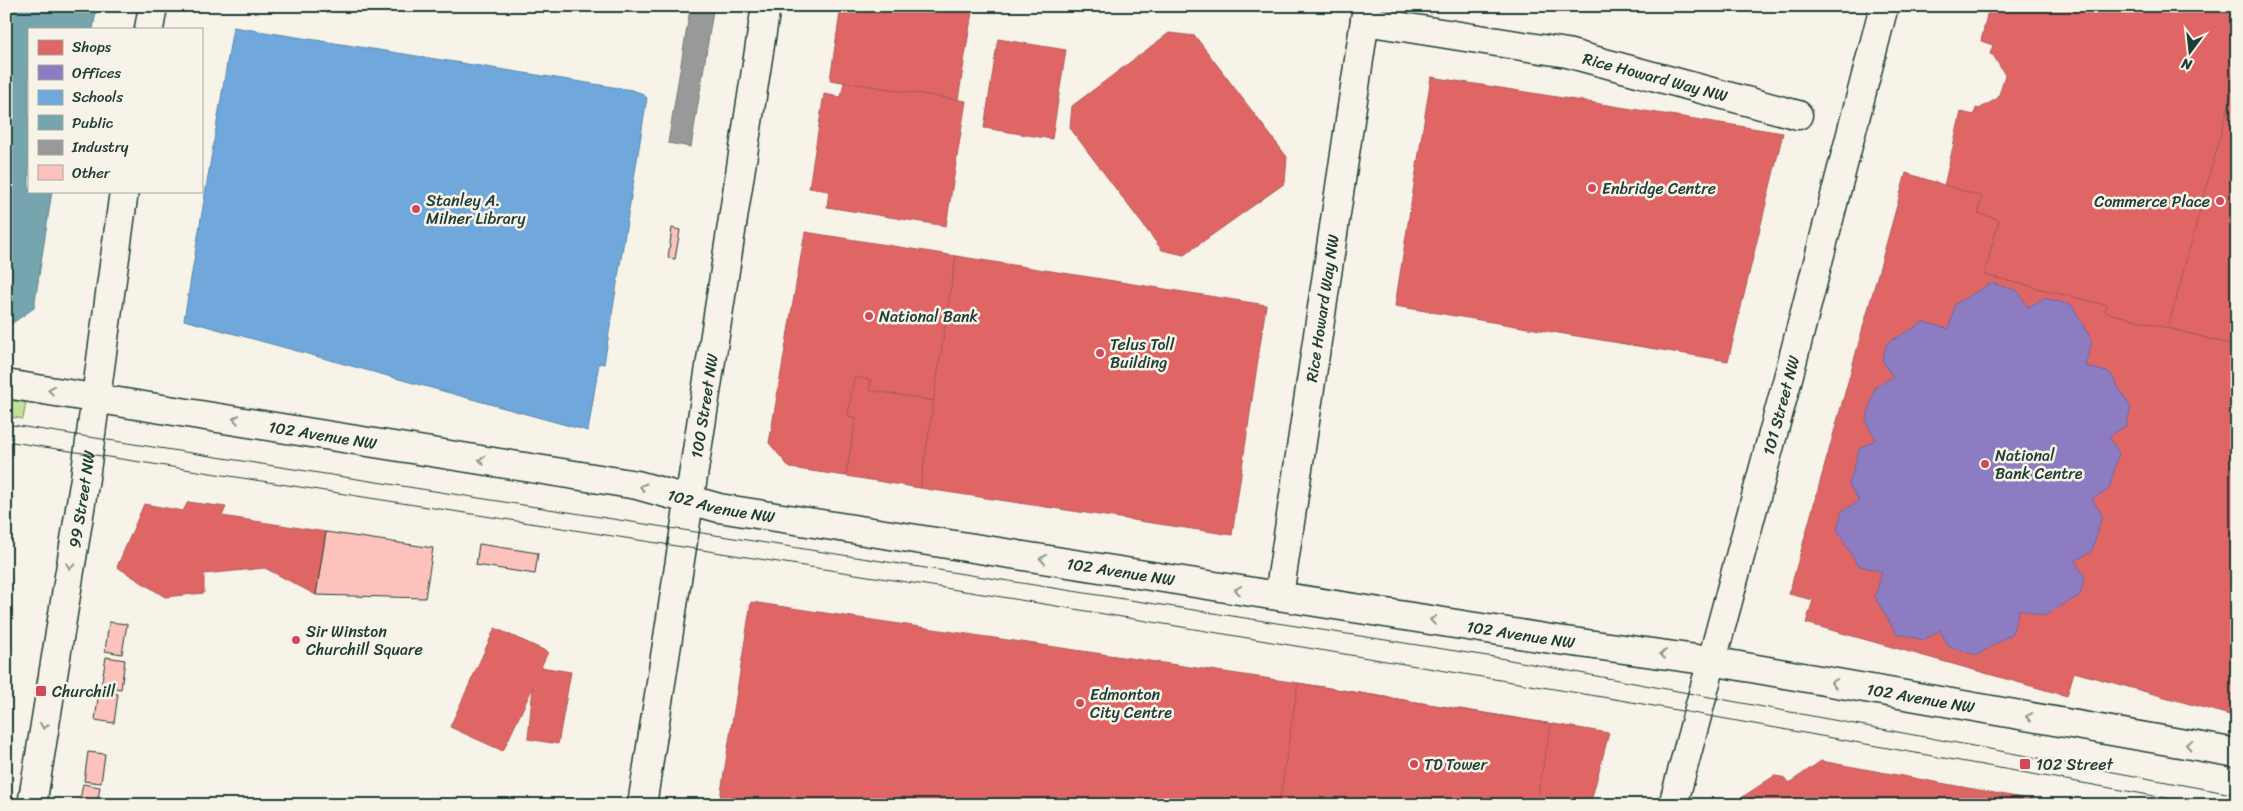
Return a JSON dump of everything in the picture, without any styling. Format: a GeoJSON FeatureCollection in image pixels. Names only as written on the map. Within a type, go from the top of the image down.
{"type":"FeatureCollection","features":[{"type":"Feature","properties":{"kind":"street"},"geometry":{"type":"LineString","coordinates":[[149,28],[153,6]]}},
{"type":"Feature","properties":{"kind":"street","name":"100 Street NW"},"geometry":{"type":"LineString","coordinates":[[642,805],[766,6]]}},
{"type":"Feature","properties":{"kind":"street","name":"101 Street NW"},"geometry":{"type":"LineString","coordinates":[[1673,805],[1788,378],[1884,6]]}},
{"type":"Feature","properties":{"kind":"street","name":"Rice Howard Way NW"},"geometry":{"type":"LineString","coordinates":[[1279,596],[1366,14],[1567,53],[1798,115]]}},
{"type":"Feature","properties":{"kind":"street","name":"99 Street NW"},"geometry":{"type":"LineString","coordinates":[[32,805],[85,478],[124,192]]}},
{"type":"Feature","properties":{"kind":"street","name":"102 Avenue NW"},"geometry":{"type":"LineString","coordinates":[[6,384],[95,396],[637,485],[719,508],[1279,596],[1711,661],[2237,753]]}},
{"type":"Feature","properties":{"kind":"green space"},"geometry":{"type":"Polygon","coordinates":[[[6,400],[26,402],[23,419],[6,416],[6,400]]]}},
{"type":"Feature","properties":{"kind":"building: Shops"},"geometry":{"type":"Polygon","coordinates":[[[841,6],[973,6],[958,100],[830,80],[841,6]]]}},
{"type":"Feature","properties":{"kind":"building: Shops"},"geometry":{"type":"Polygon","coordinates":[[[1989,6],[2237,6],[2237,346],[2105,312],[2106,305],[1984,275],[1999,220],[1978,213],[1982,197],[1944,186],[1961,112],[1974,115],[1976,108],[1979,109],[1998,98],[2005,75],[1993,55],[1990,54],[1993,45],[1981,41],[1989,6]]]}},
{"type":"Feature","properties":{"kind":"building: Shops"},"geometry":{"type":"Polygon","coordinates":[[[1169,33],[1195,36],[1287,157],[1285,183],[1184,255],[1162,250],[1070,128],[1072,106],[1169,33]]]}},
{"type":"Feature","properties":{"kind":"building: Shops"},"geometry":{"type":"Polygon","coordinates":[[[998,39],[1066,50],[1052,139],[984,128],[998,39]]]}},
{"type":"Feature","properties":{"kind":"building: Shops","name":"Commerce Place"},"geometry":{"type":"Polygon","coordinates":[[[2237,74],[2237,346],[2168,328],[2237,74]]]}},
{"type":"Feature","properties":{"kind":"building: Shops","name":"Enbridge Centre"},"geometry":{"type":"Polygon","coordinates":[[[1431,77],[1783,133],[1728,361],[1395,306],[1431,77]]]}},
{"type":"Feature","properties":{"kind":"building: Shops"},"geometry":{"type":"Polygon","coordinates":[[[844,82],[966,101],[946,226],[827,207],[829,191],[809,188],[824,94],[841,97],[844,82]]]}},
{"type":"Feature","properties":{"kind":"building: Shops"},"geometry":{"type":"Polygon","coordinates":[[[1906,173],[1982,197],[1978,213],[1999,220],[1984,275],[2106,305],[2105,312],[2237,346],[2237,717],[2074,672],[2067,696],[1806,623],[1813,600],[1789,594],[1906,173]]]}},
{"type":"Feature","properties":{"kind":"building: Shops","name":"National Bank"},"geometry":{"type":"Polygon","coordinates":[[[805,232],[956,256],[934,401],[869,390],[871,380],[854,377],[848,416],[856,417],[846,476],[790,468],[769,443],[805,232]]]}},
{"type":"Feature","properties":{"kind":"building: Shops","name":"Telus Toll Building"},"geometry":{"type":"Polygon","coordinates":[[[956,256],[1266,305],[1232,535],[920,488],[956,256]]]}},
{"type":"Feature","properties":{"kind":"building: Shops"},"geometry":{"type":"Polygon","coordinates":[[[854,377],[871,380],[869,390],[934,401],[920,488],[846,476],[856,417],[848,416],[854,377]]]}},
{"type":"Feature","properties":{"kind":"building: Shops"},"geometry":{"type":"Polygon","coordinates":[[[188,502],[226,507],[222,516],[326,532],[316,595],[265,568],[204,574],[204,593],[165,597],[117,567],[144,504],[183,511],[188,502]]]}},
{"type":"Feature","properties":{"kind":"building: Shops","name":"Edmonton City Centre"},"geometry":{"type":"Polygon","coordinates":[[[751,602],[1298,683],[1609,733],[1590,805],[719,805],[751,602]]]}},
{"type":"Feature","properties":{"kind":"building: Shops"},"geometry":{"type":"Polygon","coordinates":[[[495,628],[548,652],[541,667],[571,672],[558,744],[528,739],[533,687],[503,751],[450,727],[495,628]]]}},
{"type":"Feature","properties":{"kind":"building: Shops","name":"TD Tower"},"geometry":{"type":"Polygon","coordinates":[[[1298,683],[1551,724],[1536,805],[1279,805],[1298,683]]]}},
{"type":"Feature","properties":{"kind":"building: Shops"},"geometry":{"type":"Polygon","coordinates":[[[1821,761],[2060,805],[1741,805],[1744,796],[1774,776],[1782,777],[1789,783],[1821,761]]]}},
{"type":"Feature","properties":{"kind":"building: Offices","name":"National Bank Centre"},"geometry":{"type":"Polygon","coordinates":[[[1991,283],[2018,291],[2028,307],[2044,298],[2072,305],[2092,341],[2085,366],[2110,373],[2131,408],[2126,426],[2109,436],[2119,453],[2109,489],[2092,499],[2102,515],[2092,551],[2075,561],[2085,577],[2080,595],[2044,616],[2019,609],[2012,634],[1977,655],[1949,647],[1940,630],[1924,640],[1896,633],[1875,597],[1882,572],[1857,565],[1837,529],[1842,511],[1859,501],[1849,485],[1859,449],[1876,439],[1866,422],[1875,387],[1893,377],[1882,360],[1887,343],[1924,322],[1949,329],[1955,304],[1991,283]]]}},
{"type":"Feature","properties":{"kind":"building: Schools","name":"Stanley A. Milner Library"},"geometry":{"type":"Polygon","coordinates":[[[233,27],[632,90],[641,93],[647,98],[604,364],[599,363],[588,431],[184,320],[233,27]]]}},
{"type":"Feature","properties":{"kind":"building: Public"},"geometry":{"type":"Polygon","coordinates":[[[6,6],[97,6],[93,28],[28,28],[28,192],[52,192],[34,308],[7,327],[6,6]]]}},
{"type":"Feature","properties":{"kind":"building: Industry"},"geometry":{"type":"Polygon","coordinates":[[[690,9],[713,11],[691,147],[668,143],[690,9]]]}},
{"type":"Feature","properties":{"kind":"building: Other"},"geometry":{"type":"Polygon","coordinates":[[[672,228],[680,230],[675,259],[668,258],[672,228]]]}},
{"type":"Feature","properties":{"kind":"building: Other"},"geometry":{"type":"Polygon","coordinates":[[[326,532],[433,548],[425,598],[316,595],[326,532]]]}},
{"type":"Feature","properties":{"kind":"building: Other"},"geometry":{"type":"Polygon","coordinates":[[[479,544],[538,553],[535,574],[476,565],[479,544]]]}},
{"type":"Feature","properties":{"kind":"building: Other"},"geometry":{"type":"Polygon","coordinates":[[[109,622],[127,624],[122,654],[105,651],[109,622]]]}},
{"type":"Feature","properties":{"kind":"building: Other"},"geometry":{"type":"Polygon","coordinates":[[[106,657],[125,660],[121,689],[101,686],[106,657]]]}},
{"type":"Feature","properties":{"kind":"building: Other"},"geometry":{"type":"Polygon","coordinates":[[[99,691],[118,694],[114,723],[95,720],[99,691]]]}},
{"type":"Feature","properties":{"kind":"building: Other"},"geometry":{"type":"Polygon","coordinates":[[[88,752],[105,754],[101,783],[84,781],[88,752]]]}},
{"type":"Feature","properties":{"kind":"building: Other"},"geometry":{"type":"Polygon","coordinates":[[[83,784],[100,787],[97,805],[79,805],[83,784]]]}},
{"type":"Feature","properties":{"kind":"tram line"},"geometry":{"type":"LineString","coordinates":[[6,424],[1494,657],[2237,795]]}},
{"type":"Feature","properties":{"kind":"tram line"},"geometry":{"type":"LineString","coordinates":[[6,441],[1002,597],[1626,701],[2205,805]]}},
{"type":"Feature","properties":{"kind":"place","name":"Enbridge Centre"},"geometry":{"type":"Point","coordinates":[1592,188]}},
{"type":"Feature","properties":{"kind":"place","name":"Commerce Place"},"geometry":{"type":"Point","coordinates":[2220,201]}},
{"type":"Feature","properties":{"kind":"place","name":"Stanley A. Milner Library"},"geometry":{"type":"Point","coordinates":[416,209]}},
{"type":"Feature","properties":{"kind":"place","name":"National Bank"},"geometry":{"type":"Point","coordinates":[869,316]}},
{"type":"Feature","properties":{"kind":"place","name":"Telus Toll Building"},"geometry":{"type":"Point","coordinates":[1100,353]}},
{"type":"Feature","properties":{"kind":"place","name":"National Bank Centre"},"geometry":{"type":"Point","coordinates":[1985,464]}},
{"type":"Feature","properties":{"kind":"place","name":"Sir Winston Churchill Square"},"geometry":{"type":"Point","coordinates":[296,640]}},
{"type":"Feature","properties":{"kind":"place","name":"Churchill"},"geometry":{"type":"Point","coordinates":[41,691]}},
{"type":"Feature","properties":{"kind":"place","name":"Edmonton City Centre"},"geometry":{"type":"Point","coordinates":[1080,703]}},
{"type":"Feature","properties":{"kind":"place","name":"TD Tower"},"geometry":{"type":"Point","coordinates":[1414,764]}},
{"type":"Feature","properties":{"kind":"place","name":"102 Street"},"geometry":{"type":"Point","coordinates":[2025,764]}}]}
